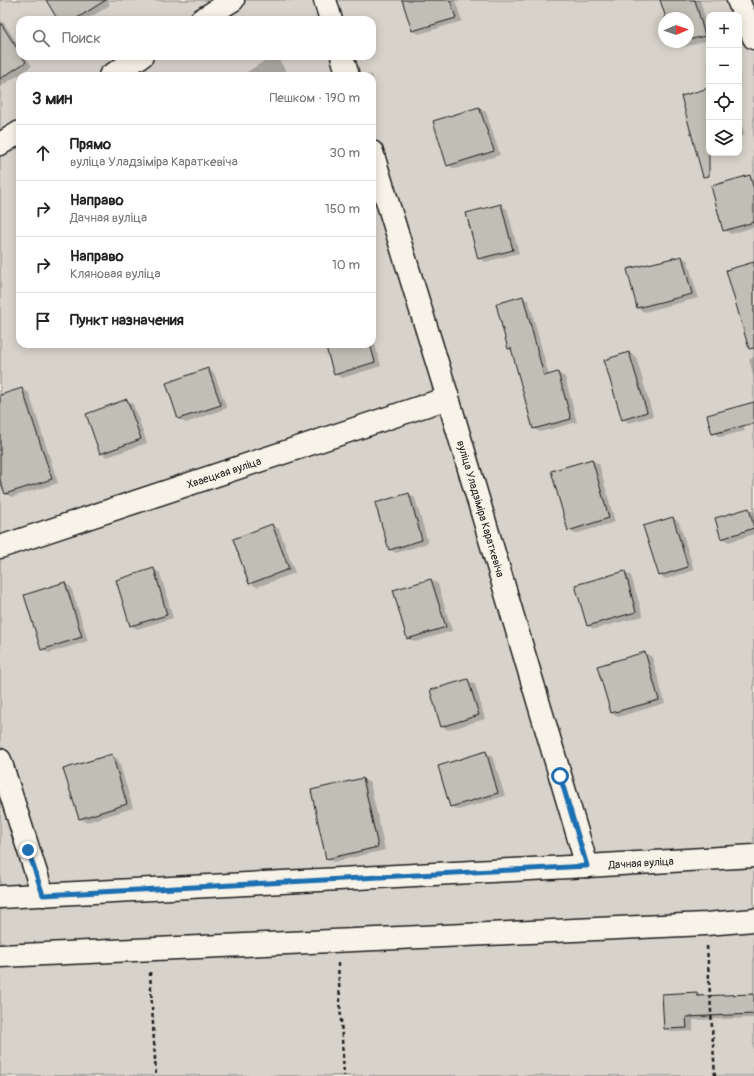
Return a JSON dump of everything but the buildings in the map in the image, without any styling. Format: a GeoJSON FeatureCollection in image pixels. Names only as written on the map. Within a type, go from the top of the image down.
{"type":"FeatureCollection","features":[{"type":"Feature","properties":{"kind":"street"},"geometry":{"type":"LineString","coordinates":[[207,16],[233,0]]}},
{"type":"Feature","properties":{"kind":"street"},"geometry":{"type":"LineString","coordinates":[[325,0],[330,16]]}},
{"type":"Feature","properties":{"kind":"street"},"geometry":{"type":"LineString","coordinates":[[738,0],[754,38]]}},
{"type":"Feature","properties":{"kind":"street"},"geometry":{"type":"LineString","coordinates":[[116,72],[136,60]]}},
{"type":"Feature","properties":{"kind":"street"},"geometry":{"type":"LineString","coordinates":[[343,60],[347,72]]}},
{"type":"Feature","properties":{"kind":"street"},"geometry":{"type":"LineString","coordinates":[[0,144],[16,134]]}},
{"type":"Feature","properties":{"kind":"street","name":"вуліца Уладзіміра Караткевіча"},"geometry":{"type":"LineString","coordinates":[[376,165],[448,398],[587,866]]}},
{"type":"Feature","properties":{"kind":"street","name":"Хваецкая вуліца"},"geometry":{"type":"LineString","coordinates":[[0,547],[448,398]]}},
{"type":"Feature","properties":{"kind":"street"},"geometry":{"type":"LineString","coordinates":[[0,760],[43,895]]}},
{"type":"Feature","properties":{"kind":"street","name":"Дачная вуліца"},"geometry":{"type":"LineString","coordinates":[[0,897],[754,856]]}},
{"type":"Feature","properties":{"kind":"street"},"geometry":{"type":"LineString","coordinates":[[0,956],[706,924],[754,920]]}},
{"type":"Feature","properties":{"kind":"path"},"geometry":{"type":"LineString","coordinates":[[706,924],[715,1076]]}},
{"type":"Feature","properties":{"kind":"path"},"geometry":{"type":"LineString","coordinates":[[337,941],[344,1076]]}},
{"type":"Feature","properties":{"kind":"path"},"geometry":{"type":"LineString","coordinates":[[149,949],[156,1076]]}},
{"type":"Feature","properties":{"kind":"shaded area"},"geometry":{"type":"Polygon","coordinates":[[[0,0],[754,0],[754,1076],[0,1076],[0,0]]]}},
{"type":"Feature","properties":{"kind":"route"},"geometry":{"type":"LineString","coordinates":[[28,850],[43,895],[587,866],[560,776]]}}]}
